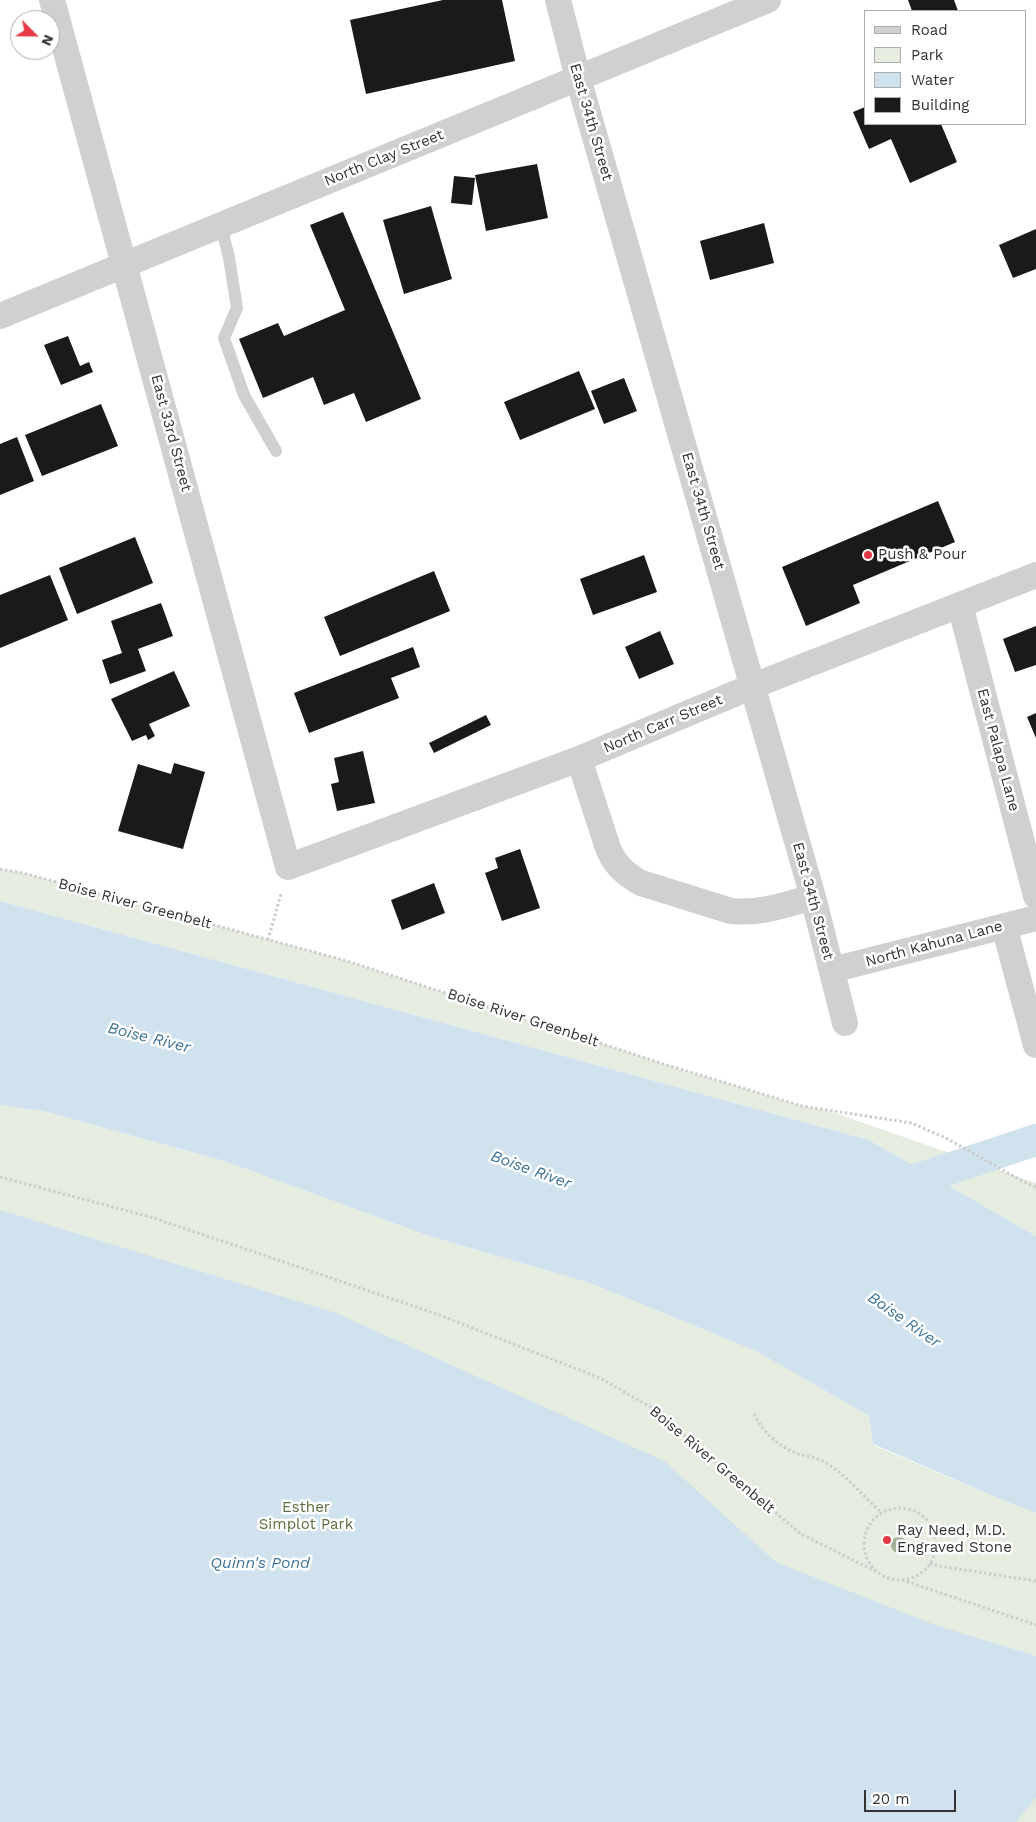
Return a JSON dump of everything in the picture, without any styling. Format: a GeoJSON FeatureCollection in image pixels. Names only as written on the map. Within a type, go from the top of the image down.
{"type":"FeatureCollection","features":[{"type":"Feature","properties":{"kind":"street","name":"East 33rd Street"},"geometry":{"type":"LineString","coordinates":[[52,0],[288,867]]}},
{"type":"Feature","properties":{"kind":"street","name":"East 34th Street"},"geometry":{"type":"LineString","coordinates":[[558,0],[578,78],[753,686],[832,970],[845,1024]]}},
{"type":"Feature","properties":{"kind":"street","name":"North Clay Street"},"geometry":{"type":"LineString","coordinates":[[0,316],[768,0]]}},
{"type":"Feature","properties":{"kind":"street","name":"North Carr Street"},"geometry":{"type":"LineString","coordinates":[[288,867],[579,759],[753,686],[1036,575]]}},
{"type":"Feature","properties":{"kind":"street","name":"East Palapa Lane"},"geometry":{"type":"LineString","coordinates":[[960,605],[1036,896]]}},
{"type":"Feature","properties":{"kind":"street"},"geometry":{"type":"LineString","coordinates":[[579,759],[613,860],[620,869],[641,884],[731,911],[746,913],[762,911],[812,897]]}},
{"type":"Feature","properties":{"kind":"street","name":"North Kahuna Lane"},"geometry":{"type":"LineString","coordinates":[[832,970],[1036,918]]}},
{"type":"Feature","properties":{"kind":"street"},"geometry":{"type":"LineString","coordinates":[[1004,926],[1036,1045]]}},
{"type":"Feature","properties":{"kind":"lane"},"geometry":{"type":"LineString","coordinates":[[221,225],[229,258],[237,308],[224,338],[244,395],[276,451]]}},
{"type":"Feature","properties":{"kind":"path"},"geometry":{"type":"LineString","coordinates":[[268,940],[288,867]]}},
{"type":"Feature","properties":{"kind":"path","name":"Boise River Greenbelt"},"geometry":{"type":"LineString","coordinates":[[0,869],[23,873],[347,961],[657,1062],[802,1106],[897,1119],[911,1123],[946,1138],[1036,1187]]}},
{"type":"Feature","properties":{"kind":"path","name":"Boise River Greenbelt"},"geometry":{"type":"LineString","coordinates":[[0,1177],[154,1218],[434,1313],[600,1378],[654,1409],[801,1534],[890,1579],[901,1580],[1036,1625]]}},
{"type":"Feature","properties":{"kind":"path"},"geometry":{"type":"LineString","coordinates":[[754,1414],[773,1441],[797,1453],[825,1462],[882,1513]]}},
{"type":"Feature","properties":{"kind":"path"},"geometry":{"type":"LineString","coordinates":[[879,1573],[871,1565],[865,1554],[864,1543],[867,1531],[872,1521],[882,1513],[904,1508],[916,1512],[926,1519],[936,1540],[935,1552],[923,1572],[913,1578],[901,1580]]}},
{"type":"Feature","properties":{"kind":"path"},"geometry":{"type":"LineString","coordinates":[[930,1563],[1036,1581]]}},
{"type":"Feature","properties":{"kind":"green space"},"geometry":{"type":"Polygon","coordinates":[[[0,869],[23,873],[347,961],[667,1065],[802,1106],[829,1111],[1036,1183],[1036,1236],[869,1140],[0,901],[0,869]]]}},
{"type":"Feature","properties":{"kind":"green space","name":"Quinn's Pond"},"geometry":{"type":"Polygon","coordinates":[[[0,1105],[43,1111],[224,1161],[429,1236],[590,1283],[756,1351],[869,1416],[873,1445],[1036,1513],[1036,1822],[0,1822],[0,1105]]]}},
{"type":"Feature","properties":{"kind":"water","name":"Boise River"},"geometry":{"type":"Polygon","coordinates":[[[0,901],[869,1140],[1036,1236],[1036,1513],[873,1444],[869,1416],[756,1351],[590,1283],[429,1236],[224,1161],[43,1111],[0,1105],[0,901]]]}},
{"type":"Feature","properties":{"kind":"water","name":"Quinn's Pond"},"geometry":{"type":"Polygon","coordinates":[[[0,1210],[336,1313],[664,1461],[776,1562],[935,1625],[1036,1656],[1036,1798],[1016,1822],[0,1822],[0,1210]]]}},
{"type":"Feature","properties":{"kind":"building"},"geometry":{"type":"Polygon","coordinates":[[[443,0],[502,0],[515,61],[366,94],[350,20],[443,0]]]}},
{"type":"Feature","properties":{"kind":"building"},"geometry":{"type":"Polygon","coordinates":[[[908,0],[954,0],[958,10],[912,10],[908,0]]]}},
{"type":"Feature","properties":{"kind":"building"},"geometry":{"type":"Polygon","coordinates":[[[864,107],[864,125],[941,125],[957,162],[910,183],[891,139],[869,149],[853,112],[864,107]]]}},
{"type":"Feature","properties":{"kind":"building"},"geometry":{"type":"Polygon","coordinates":[[[537,164],[548,218],[486,231],[475,175],[537,164]]]}},
{"type":"Feature","properties":{"kind":"building"},"geometry":{"type":"Polygon","coordinates":[[[454,176],[475,178],[472,205],[451,203],[454,176]]]}},
{"type":"Feature","properties":{"kind":"building"},"geometry":{"type":"Polygon","coordinates":[[[431,206],[452,279],[404,294],[383,220],[431,206]]]}},
{"type":"Feature","properties":{"kind":"building"},"geometry":{"type":"Polygon","coordinates":[[[343,212],[421,399],[366,422],[354,393],[324,405],[313,377],[263,398],[239,339],[278,323],[284,336],[345,310],[310,225],[343,212]]]}},
{"type":"Feature","properties":{"kind":"building"},"geometry":{"type":"Polygon","coordinates":[[[764,223],[774,263],[710,280],[700,241],[764,223]]]}},
{"type":"Feature","properties":{"kind":"building"},"geometry":{"type":"Polygon","coordinates":[[[1036,229],[1036,269],[1013,278],[999,245],[1036,229]]]}},
{"type":"Feature","properties":{"kind":"building"},"geometry":{"type":"Polygon","coordinates":[[[68,336],[80,366],[89,362],[93,372],[61,385],[44,345],[68,336]]]}},
{"type":"Feature","properties":{"kind":"building"},"geometry":{"type":"Polygon","coordinates":[[[579,371],[595,409],[520,440],[504,402],[579,371]]]}},
{"type":"Feature","properties":{"kind":"building"},"geometry":{"type":"Polygon","coordinates":[[[624,378],[637,411],[604,424],[591,391],[624,378]]]}},
{"type":"Feature","properties":{"kind":"building"},"geometry":{"type":"Polygon","coordinates":[[[101,404],[118,446],[42,476],[25,435],[101,404]]]}},
{"type":"Feature","properties":{"kind":"building"},"geometry":{"type":"Polygon","coordinates":[[[17,437],[34,481],[0,495],[0,444],[17,437]]]}},
{"type":"Feature","properties":{"kind":"building","name":"Push & Pour"},"geometry":{"type":"Polygon","coordinates":[[[938,501],[955,542],[853,585],[860,603],[806,626],[782,567],[938,501]]]}},
{"type":"Feature","properties":{"kind":"building"},"geometry":{"type":"Polygon","coordinates":[[[135,537],[153,583],[77,614],[59,568],[135,537]]]}},
{"type":"Feature","properties":{"kind":"building"},"geometry":{"type":"Polygon","coordinates":[[[644,555],[657,592],[593,615],[580,579],[644,555]]]}},
{"type":"Feature","properties":{"kind":"building"},"geometry":{"type":"Polygon","coordinates":[[[434,571],[450,611],[340,656],[324,617],[434,571]]]}},
{"type":"Feature","properties":{"kind":"building"},"geometry":{"type":"Polygon","coordinates":[[[50,575],[68,620],[0,648],[0,595],[50,575]]]}},
{"type":"Feature","properties":{"kind":"building"},"geometry":{"type":"Polygon","coordinates":[[[161,603],[173,636],[138,649],[146,671],[110,684],[102,660],[122,653],[111,621],[161,603]]]}},
{"type":"Feature","properties":{"kind":"building"},"geometry":{"type":"Polygon","coordinates":[[[1036,626],[1036,665],[1015,672],[1003,639],[1036,626]]]}},
{"type":"Feature","properties":{"kind":"building"},"geometry":{"type":"Polygon","coordinates":[[[660,631],[674,664],[639,679],[625,647],[660,631]]]}},
{"type":"Feature","properties":{"kind":"building"},"geometry":{"type":"Polygon","coordinates":[[[413,647],[420,667],[391,678],[399,698],[309,733],[294,693],[413,647]]]}},
{"type":"Feature","properties":{"kind":"building"},"geometry":{"type":"Polygon","coordinates":[[[174,671],[190,706],[149,724],[155,736],[148,740],[146,735],[132,741],[111,699],[174,671]]]}},
{"type":"Feature","properties":{"kind":"building"},"geometry":{"type":"Polygon","coordinates":[[[1036,713],[1036,738],[1027,717],[1036,713]]]}},
{"type":"Feature","properties":{"kind":"building"},"geometry":{"type":"Polygon","coordinates":[[[486,715],[491,725],[434,753],[429,743],[486,715]]]}},
{"type":"Feature","properties":{"kind":"building"},"geometry":{"type":"Polygon","coordinates":[[[363,751],[375,803],[337,811],[331,784],[339,782],[334,758],[363,751]]]}},
{"type":"Feature","properties":{"kind":"building"},"geometry":{"type":"Polygon","coordinates":[[[174,763],[205,772],[183,849],[118,831],[138,764],[171,774],[174,763]]]}},
{"type":"Feature","properties":{"kind":"building"},"geometry":{"type":"Polygon","coordinates":[[[520,849],[540,908],[502,921],[485,873],[498,868],[495,858],[520,849]]]}},
{"type":"Feature","properties":{"kind":"building"},"geometry":{"type":"Polygon","coordinates":[[[434,883],[445,913],[402,930],[391,900],[434,883]]]}},
{"type":"Feature","properties":{"kind":"waterway"},"geometry":{"type":"LineString","coordinates":[[890,1190],[1036,1140]]}},
{"type":"Feature","properties":{"kind":"place","name":"Push & Pour"},"geometry":{"type":"Point","coordinates":[868,555]}},
{"type":"Feature","properties":{"kind":"place","name":"Ray Need, M.D. Engraved Stone"},"geometry":{"type":"Point","coordinates":[887,1540]}},
{"type":"Feature","properties":{"kind":"park label","name":"Esther Simplot Park"},"geometry":{"type":"Point","coordinates":[306,1516]}}]}
